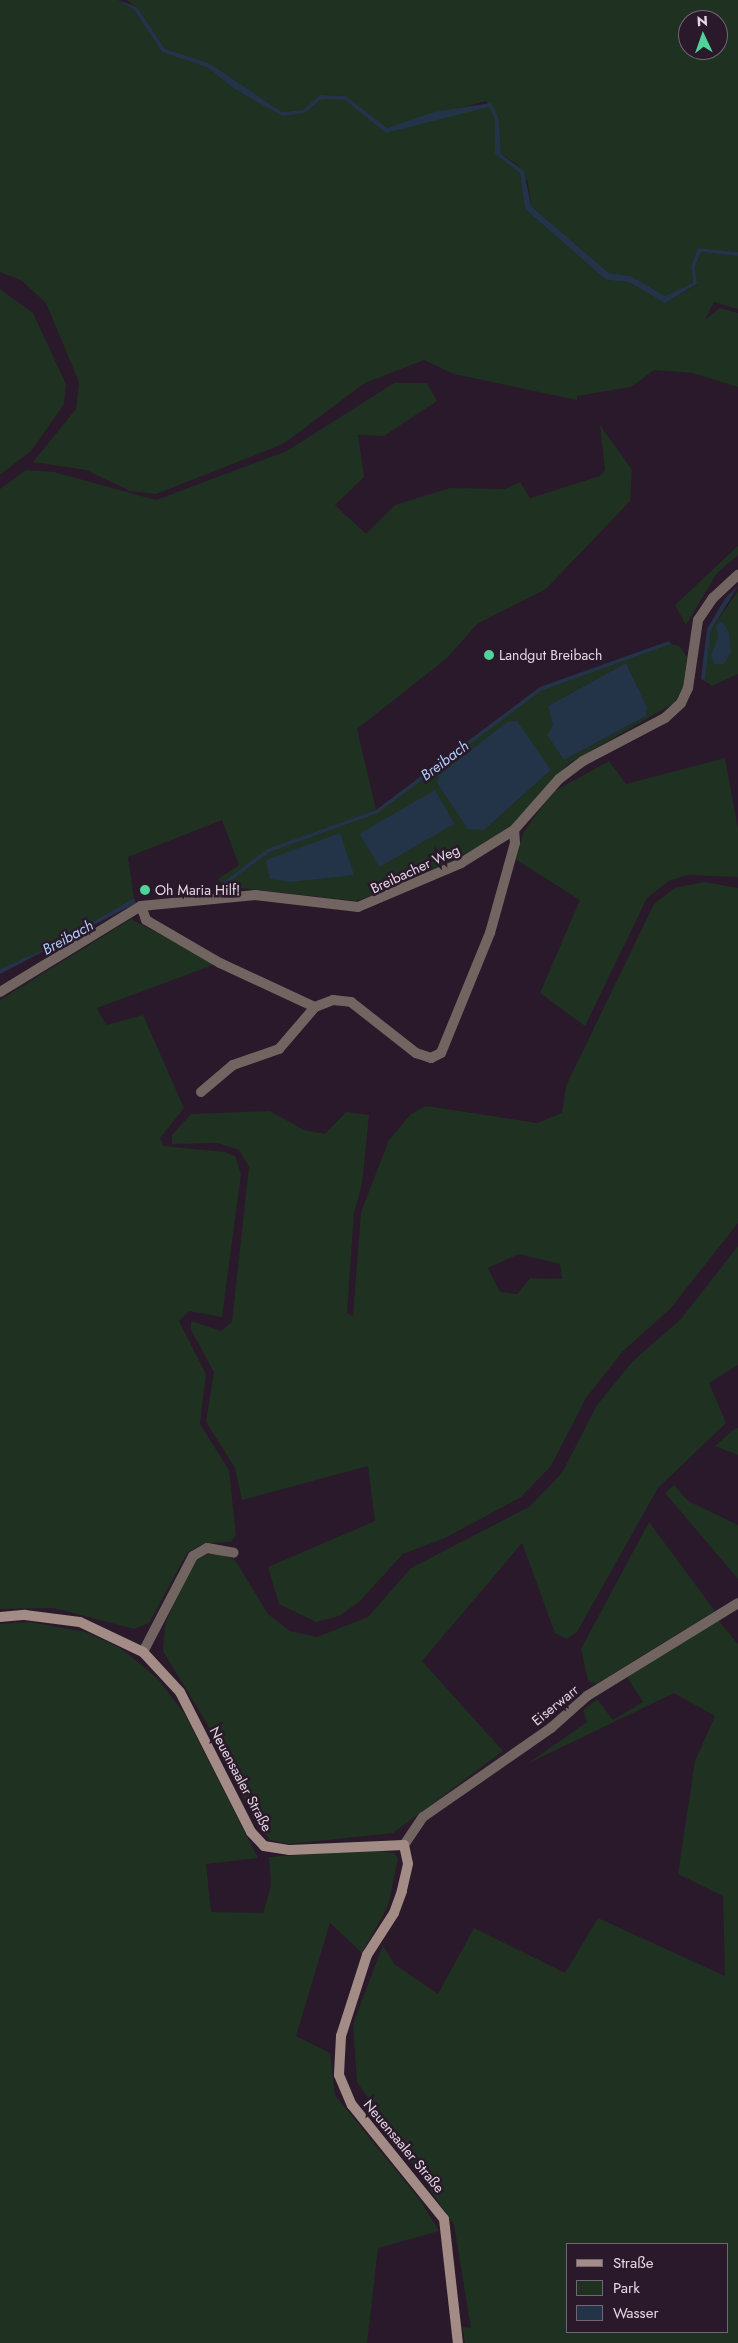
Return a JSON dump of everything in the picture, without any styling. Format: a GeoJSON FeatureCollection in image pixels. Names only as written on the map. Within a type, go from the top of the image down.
{"type":"FeatureCollection","features":[{"type":"Feature","properties":{"kind":"street","name":"Breibacher Weg"},"geometry":{"type":"LineString","coordinates":[[0,992],[141,906],[255,895],[323,906],[365,906],[461,863],[514,830],[559,778],[583,761],[665,718],[681,703],[688,688],[698,620],[713,598],[738,575]]}},
{"type":"Feature","properties":{"kind":"street"},"geometry":{"type":"LineString","coordinates":[[202,1092],[233,1065],[279,1049],[315,1007],[333,1000],[352,1002],[399,1044],[431,1058],[441,1053],[490,933],[515,843],[514,830]]}},
{"type":"Feature","properties":{"kind":"street"},"geometry":{"type":"LineString","coordinates":[[141,906],[146,920],[204,954],[315,1007]]}},
{"type":"Feature","properties":{"kind":"street"},"geometry":{"type":"LineString","coordinates":[[143,1652],[193,1556],[207,1548],[234,1553]]}},
{"type":"Feature","properties":{"kind":"street","name":"Eiserwarr"},"geometry":{"type":"LineString","coordinates":[[404,1845],[423,1817],[551,1728],[587,1696],[738,1603]]}},
{"type":"Feature","properties":{"kind":"street","name":"Neuensaaler Straße"},"geometry":{"type":"LineString","coordinates":[[0,1617],[25,1615],[80,1622],[143,1652],[180,1692],[260,1843],[275,1850],[404,1845],[408,1864],[402,1891],[394,1913],[368,1955],[341,2036],[339,2075],[352,2105],[444,2218],[458,2343]]}},
{"type":"Feature","properties":{"kind":"green space"},"geometry":{"type":"Polygon","coordinates":[[[0,0],[118,0],[134,10],[162,52],[207,67],[233,88],[282,115],[305,113],[322,99],[345,100],[387,132],[436,117],[489,107],[495,119],[495,154],[520,173],[525,209],[606,280],[629,282],[665,303],[697,285],[695,267],[701,252],[738,256],[738,309],[714,302],[705,320],[720,308],[738,313],[738,387],[693,373],[654,370],[631,387],[577,396],[577,400],[454,374],[424,360],[365,383],[283,444],[156,494],[130,491],[86,470],[33,462],[76,409],[79,382],[46,303],[21,280],[0,272],[0,0]]]}},
{"type":"Feature","properties":{"kind":"green space"},"geometry":{"type":"Polygon","coordinates":[[[126,0],[738,0],[738,252],[698,248],[691,266],[693,283],[665,296],[631,276],[609,273],[531,206],[528,182],[518,165],[501,154],[499,119],[486,101],[387,128],[346,96],[321,95],[303,110],[282,112],[209,63],[165,49],[137,7],[126,0]]]}},
{"type":"Feature","properties":{"kind":"green space"},"geometry":{"type":"Polygon","coordinates":[[[0,289],[33,313],[66,384],[64,404],[32,450],[0,475],[0,289]]]}},
{"type":"Feature","properties":{"kind":"green space"},"geometry":{"type":"Polygon","coordinates":[[[394,383],[427,383],[437,401],[384,436],[358,435],[364,477],[335,505],[366,534],[395,505],[450,488],[505,489],[520,482],[530,498],[600,476],[605,470],[600,425],[632,470],[630,501],[546,589],[477,624],[447,658],[357,729],[376,810],[268,849],[221,884],[218,879],[239,865],[222,820],[128,857],[134,898],[45,949],[0,969],[0,489],[26,470],[54,472],[156,500],[287,451],[394,383]]]}},
{"type":"Feature","properties":{"kind":"green space"},"geometry":{"type":"Polygon","coordinates":[[[738,546],[738,555],[717,573],[686,625],[675,605],[738,546]]]}},
{"type":"Feature","properties":{"kind":"green space"},"geometry":{"type":"Polygon","coordinates":[[[738,591],[738,674],[712,686],[705,681],[711,630],[738,591]]]}},
{"type":"Feature","properties":{"kind":"green space"},"geometry":{"type":"Polygon","coordinates":[[[671,644],[679,646],[687,657],[683,688],[674,703],[568,764],[513,824],[475,849],[412,881],[356,901],[224,886],[270,852],[378,813],[541,691],[671,644]],[[626,663],[548,706],[564,760],[646,716],[647,707],[626,663]],[[551,770],[437,783],[468,828],[484,830],[551,770]]]}},
{"type":"Feature","properties":{"kind":"green space"},"geometry":{"type":"Polygon","coordinates":[[[725,758],[738,829],[738,877],[687,875],[669,881],[647,898],[585,1026],[540,993],[580,900],[515,859],[524,831],[553,792],[609,761],[626,784],[725,758]]]}},
{"type":"Feature","properties":{"kind":"green space"},"geometry":{"type":"Polygon","coordinates":[[[704,882],[738,888],[738,1223],[670,1309],[623,1351],[586,1398],[551,1466],[521,1497],[445,1538],[403,1554],[359,1602],[339,1616],[316,1622],[279,1604],[268,1567],[375,1521],[368,1466],[242,1500],[235,1468],[206,1422],[214,1372],[191,1330],[191,1321],[221,1331],[232,1322],[249,1167],[239,1150],[217,1143],[172,1144],[172,1135],[191,1114],[270,1111],[304,1130],[325,1134],[346,1112],[369,1115],[362,1184],[354,1213],[347,1313],[353,1316],[361,1212],[389,1140],[411,1114],[426,1106],[537,1123],[562,1113],[566,1086],[654,904],[675,888],[704,882]],[[519,1254],[488,1268],[500,1292],[517,1294],[530,1278],[562,1279],[560,1264],[519,1254]]]}},
{"type":"Feature","properties":{"kind":"green space"},"geometry":{"type":"Polygon","coordinates":[[[131,919],[216,964],[97,1008],[106,1025],[143,1015],[184,1108],[160,1138],[164,1146],[225,1152],[235,1156],[241,1174],[222,1317],[189,1311],[179,1321],[206,1374],[200,1424],[229,1470],[236,1535],[231,1542],[205,1543],[187,1553],[149,1623],[134,1629],[54,1608],[0,1609],[0,1000],[131,919]]]}},
{"type":"Feature","properties":{"kind":"green space"},"geometry":{"type":"Polygon","coordinates":[[[738,1246],[738,1365],[709,1383],[726,1423],[658,1488],[577,1632],[567,1639],[555,1633],[522,1543],[422,1661],[503,1751],[393,1833],[289,1844],[270,1840],[258,1826],[206,1722],[163,1651],[165,1624],[191,1566],[203,1555],[217,1553],[235,1560],[268,1614],[290,1631],[317,1637],[368,1617],[411,1568],[529,1507],[562,1473],[597,1405],[633,1361],[681,1319],[738,1246]]]}},
{"type":"Feature","properties":{"kind":"green space"},"geometry":{"type":"Polygon","coordinates":[[[738,1428],[738,1455],[715,1446],[733,1430],[738,1428]]]}},
{"type":"Feature","properties":{"kind":"green space"},"geometry":{"type":"Polygon","coordinates":[[[674,1485],[688,1501],[738,1525],[738,1579],[665,1493],[674,1485]]]}},
{"type":"Feature","properties":{"kind":"green space"},"geometry":{"type":"Polygon","coordinates":[[[649,1522],[715,1611],[596,1684],[588,1681],[581,1649],[649,1522]]]}},
{"type":"Feature","properties":{"kind":"green space"},"geometry":{"type":"Polygon","coordinates":[[[717,1619],[738,1644],[738,2343],[465,2343],[462,2327],[471,2328],[454,2225],[357,2082],[353,2024],[383,1945],[394,1964],[438,1994],[474,1928],[565,1973],[598,1918],[725,1976],[723,1896],[678,1874],[695,1761],[715,1716],[674,1693],[527,1764],[587,1722],[583,1710],[597,1699],[613,1720],[643,1702],[627,1677],[717,1619]]]}},
{"type":"Feature","properties":{"kind":"green space"},"geometry":{"type":"Polygon","coordinates":[[[30,1622],[86,1632],[122,1649],[157,1678],[184,1713],[258,1858],[206,1864],[211,1912],[263,1913],[271,1886],[269,1857],[371,1849],[394,1853],[398,1858],[388,1906],[362,1953],[330,1923],[296,2036],[330,2053],[335,2095],[420,2200],[439,2231],[378,2248],[367,2343],[0,2343],[0,1624],[30,1622]]]}},
{"type":"Feature","properties":{"kind":"water"},"geometry":{"type":"Polygon","coordinates":[[[118,0],[137,7],[165,49],[209,63],[282,112],[303,110],[320,95],[346,96],[387,128],[434,112],[491,103],[499,119],[501,154],[524,171],[531,206],[609,273],[631,276],[665,296],[693,283],[691,266],[698,248],[738,252],[738,256],[701,252],[695,267],[697,284],[665,303],[629,282],[606,280],[525,209],[520,173],[495,154],[495,119],[489,107],[386,133],[345,100],[322,99],[305,113],[282,116],[233,88],[207,67],[162,52],[134,10],[118,0]]]}},
{"type":"Feature","properties":{"kind":"water"},"geometry":{"type":"Polygon","coordinates":[[[738,586],[711,630],[705,681],[701,679],[707,629],[726,597],[738,586]]]}},
{"type":"Feature","properties":{"kind":"water"},"geometry":{"type":"Polygon","coordinates":[[[722,621],[729,632],[731,653],[724,664],[714,664],[711,655],[718,638],[716,625],[722,621]]]}},
{"type":"Feature","properties":{"kind":"water","name":"Breibach"},"geometry":{"type":"Polygon","coordinates":[[[669,641],[671,644],[541,691],[378,813],[270,852],[224,886],[221,884],[267,849],[376,810],[540,687],[669,641]]]}},
{"type":"Feature","properties":{"kind":"water"},"geometry":{"type":"Polygon","coordinates":[[[626,663],[647,707],[646,716],[564,760],[547,735],[553,725],[548,706],[626,663]]]}},
{"type":"Feature","properties":{"kind":"water"},"geometry":{"type":"Polygon","coordinates":[[[517,721],[551,770],[484,830],[468,829],[437,783],[439,775],[507,722],[517,721]]]}},
{"type":"Feature","properties":{"kind":"water"},"geometry":{"type":"Polygon","coordinates":[[[435,790],[454,824],[379,867],[360,834],[435,790]]]}},
{"type":"Feature","properties":{"kind":"water"},"geometry":{"type":"Polygon","coordinates":[[[340,833],[354,875],[290,882],[270,879],[266,860],[340,833]]]}},
{"type":"Feature","properties":{"kind":"water","name":"Breibach"},"geometry":{"type":"Polygon","coordinates":[[[134,898],[136,903],[0,974],[0,969],[45,949],[134,898]]]}},
{"type":"Feature","properties":{"kind":"place","name":"Landgut Breibach"},"geometry":{"type":"Point","coordinates":[489,655]}},
{"type":"Feature","properties":{"kind":"place","name":"Oh Maria Hilf!"},"geometry":{"type":"Point","coordinates":[145,890]}}]}
